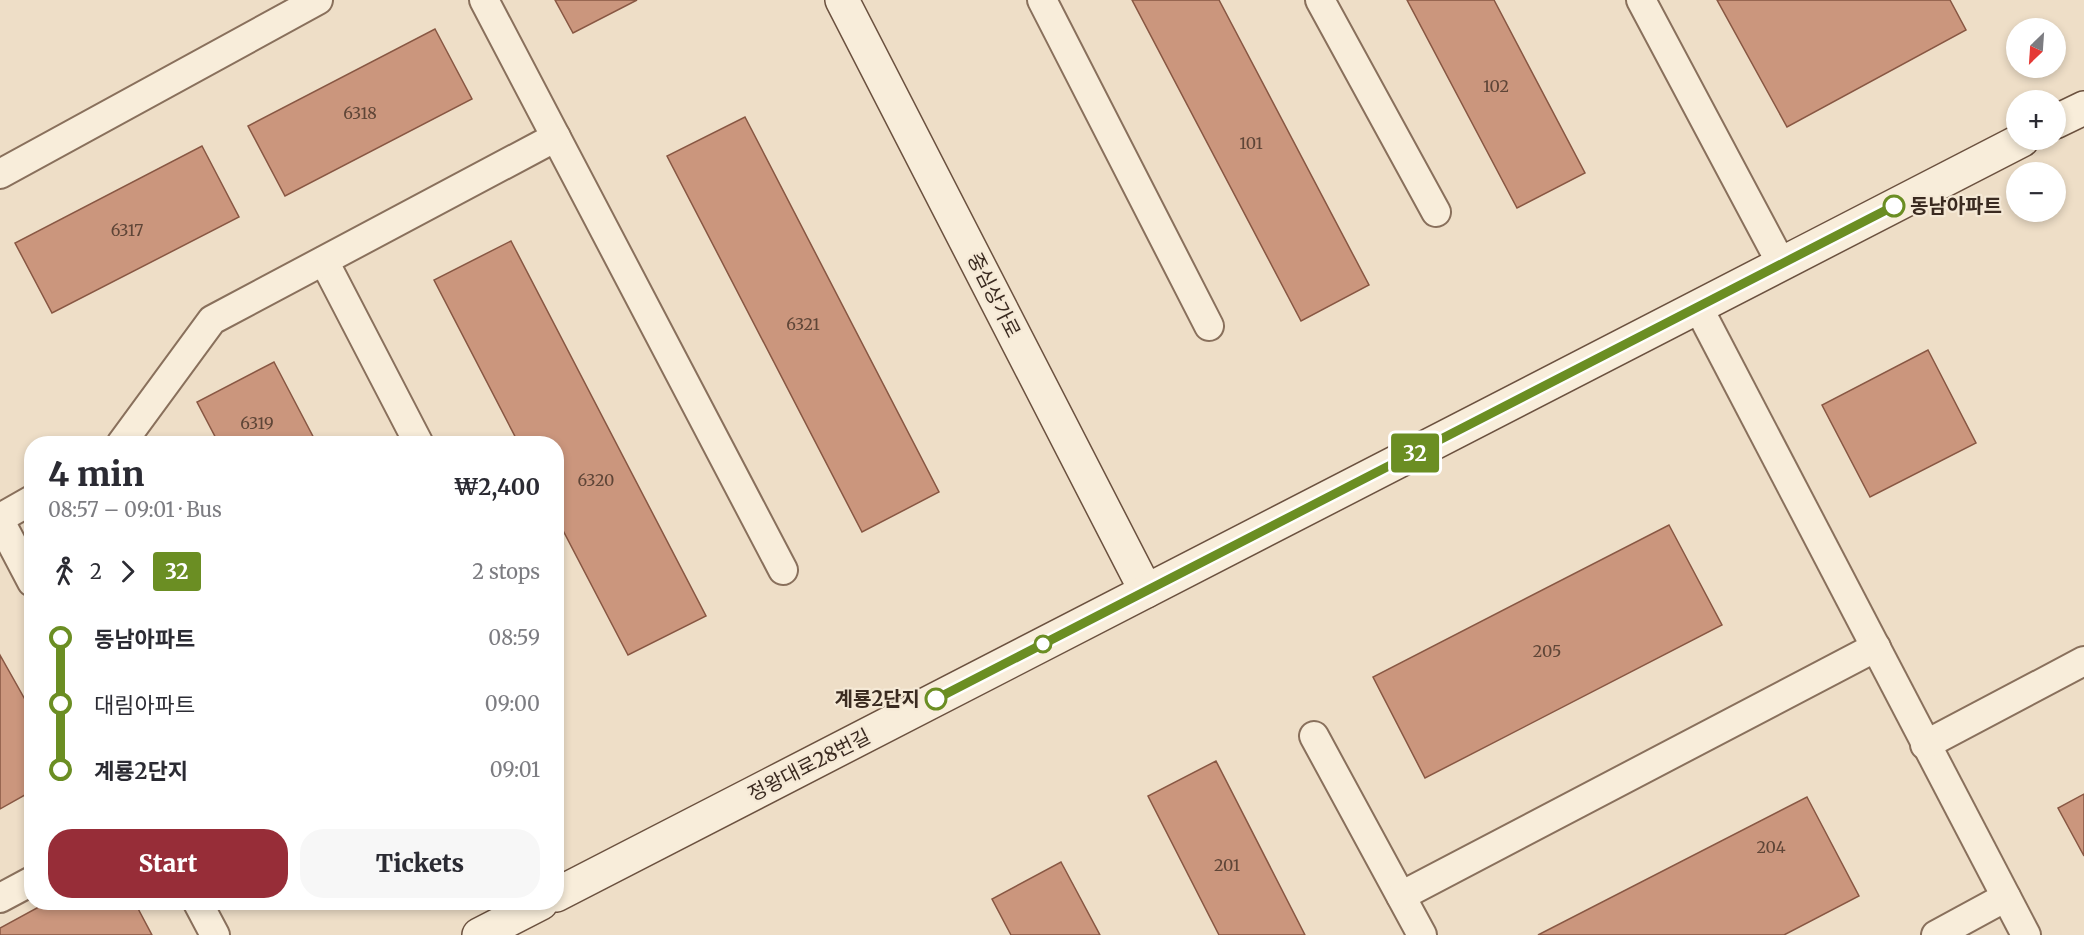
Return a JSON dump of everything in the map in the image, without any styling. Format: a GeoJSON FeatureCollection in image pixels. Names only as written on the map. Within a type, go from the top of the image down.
{"type":"FeatureCollection","features":[{"type":"Feature","properties":{"kind":"street","name":"중심상가로"},"geometry":{"type":"LineString","coordinates":[[842,0],[1146,591]]}},
{"type":"Feature","properties":{"kind":"street"},"geometry":{"type":"LineString","coordinates":[[2066,117],[2084,108]]}},
{"type":"Feature","properties":{"kind":"street","name":"정왕대로28번길"},"geometry":{"type":"LineString","coordinates":[[564,891],[2006,148]]}},
{"type":"Feature","properties":{"kind":"street"},"geometry":{"type":"LineString","coordinates":[[479,935],[527,910]]}},
{"type":"Feature","properties":{"kind":"lane"},"geometry":{"type":"LineString","coordinates":[[0,174],[318,0]]}},
{"type":"Feature","properties":{"kind":"lane"},"geometry":{"type":"LineString","coordinates":[[484,0],[783,570]]}},
{"type":"Feature","properties":{"kind":"lane"},"geometry":{"type":"LineString","coordinates":[[1042,0],[1209,326]]}},
{"type":"Feature","properties":{"kind":"lane"},"geometry":{"type":"LineString","coordinates":[[1320,0],[1436,212]]}},
{"type":"Feature","properties":{"kind":"lane"},"geometry":{"type":"LineString","coordinates":[[1641,0],[1781,263]]}},
{"type":"Feature","properties":{"kind":"lane"},"geometry":{"type":"LineString","coordinates":[[127,436],[212,320],[556,137]]}},
{"type":"Feature","properties":{"kind":"lane"},"geometry":{"type":"LineString","coordinates":[[324,261],[415,436]]}},
{"type":"Feature","properties":{"kind":"lane"},"geometry":{"type":"LineString","coordinates":[[1698,307],[2026,935]]}},
{"type":"Feature","properties":{"kind":"lane"},"geometry":{"type":"LineString","coordinates":[[24,505],[0,520],[24,566]]}},
{"type":"Feature","properties":{"kind":"lane"},"geometry":{"type":"LineString","coordinates":[[1401,896],[1876,647]]}},
{"type":"Feature","properties":{"kind":"lane"},"geometry":{"type":"LineString","coordinates":[[1925,745],[2084,661]]}},
{"type":"Feature","properties":{"kind":"lane"},"geometry":{"type":"LineString","coordinates":[[1314,736],[1422,935]]}},
{"type":"Feature","properties":{"kind":"lane"},"geometry":{"type":"LineString","coordinates":[[0,898],[24,885]]}},
{"type":"Feature","properties":{"kind":"lane"},"geometry":{"type":"LineString","coordinates":[[1936,935],[2006,897]]}},
{"type":"Feature","properties":{"kind":"lane"},"geometry":{"type":"LineString","coordinates":[[202,910],[215,935]]}},
{"type":"Feature","properties":{"kind":"building"},"geometry":{"type":"Polygon","coordinates":[[[555,0],[637,0],[573,33],[555,0]]]}},
{"type":"Feature","properties":{"kind":"building"},"geometry":{"type":"Polygon","coordinates":[[[1132,0],[1219,0],[1369,285],[1301,321],[1132,0]]]}},
{"type":"Feature","properties":{"kind":"building"},"geometry":{"type":"Polygon","coordinates":[[[1407,0],[1494,0],[1585,173],[1517,208],[1407,0]]]}},
{"type":"Feature","properties":{"kind":"building"},"geometry":{"type":"Polygon","coordinates":[[[1717,0],[1950,0],[1966,30],[1787,127],[1717,0]]]}},
{"type":"Feature","properties":{"kind":"building"},"geometry":{"type":"Polygon","coordinates":[[[435,29],[472,99],[285,196],[248,126],[435,29]]]}},
{"type":"Feature","properties":{"kind":"building"},"geometry":{"type":"Polygon","coordinates":[[[745,117],[939,492],[862,532],[667,156],[745,117]]]}},
{"type":"Feature","properties":{"kind":"building"},"geometry":{"type":"Polygon","coordinates":[[[202,146],[239,217],[52,313],[15,243],[202,146]]]}},
{"type":"Feature","properties":{"kind":"building"},"geometry":{"type":"Polygon","coordinates":[[[511,241],[706,616],[628,655],[564,532],[564,436],[515,436],[434,280],[511,241]]]}},
{"type":"Feature","properties":{"kind":"building"},"geometry":{"type":"Polygon","coordinates":[[[1928,350],[1976,443],[1870,497],[1822,405],[1928,350]]]}},
{"type":"Feature","properties":{"kind":"building"},"geometry":{"type":"Polygon","coordinates":[[[274,362],[313,436],[215,436],[197,402],[274,362]]]}},
{"type":"Feature","properties":{"kind":"building"},"geometry":{"type":"Polygon","coordinates":[[[1669,525],[1722,625],[1425,778],[1373,677],[1669,525]]]}},
{"type":"Feature","properties":{"kind":"building"},"geometry":{"type":"Polygon","coordinates":[[[0,655],[24,698],[24,796],[0,809],[0,655]]]}},
{"type":"Feature","properties":{"kind":"building"},"geometry":{"type":"Polygon","coordinates":[[[1216,761],[1305,935],[1219,935],[1148,796],[1216,761]]]}},
{"type":"Feature","properties":{"kind":"building"},"geometry":{"type":"Polygon","coordinates":[[[2084,794],[2084,856],[2058,808],[2084,794]]]}},
{"type":"Feature","properties":{"kind":"building"},"geometry":{"type":"Polygon","coordinates":[[[1807,797],[1859,896],[1784,935],[1538,935],[1807,797]]]}},
{"type":"Feature","properties":{"kind":"building"},"geometry":{"type":"Polygon","coordinates":[[[1061,862],[1100,935],[1011,935],[992,899],[1061,862]]]}},
{"type":"Feature","properties":{"kind":"building"},"geometry":{"type":"Polygon","coordinates":[[[33,910],[139,910],[152,935],[0,935],[0,928],[33,910]]]}},
{"type":"Feature","properties":{"kind":"bus line","name":"32"},"geometry":{"type":"LineString","coordinates":[[936,699],[1894,206]]}},
{"type":"Feature","properties":{"kind":"place","name":"동남아파트"},"geometry":{"type":"Point","coordinates":[1894,206]}},
{"type":"Feature","properties":{"kind":"place","name":"계룡2단지"},"geometry":{"type":"Point","coordinates":[936,699]}}]}
